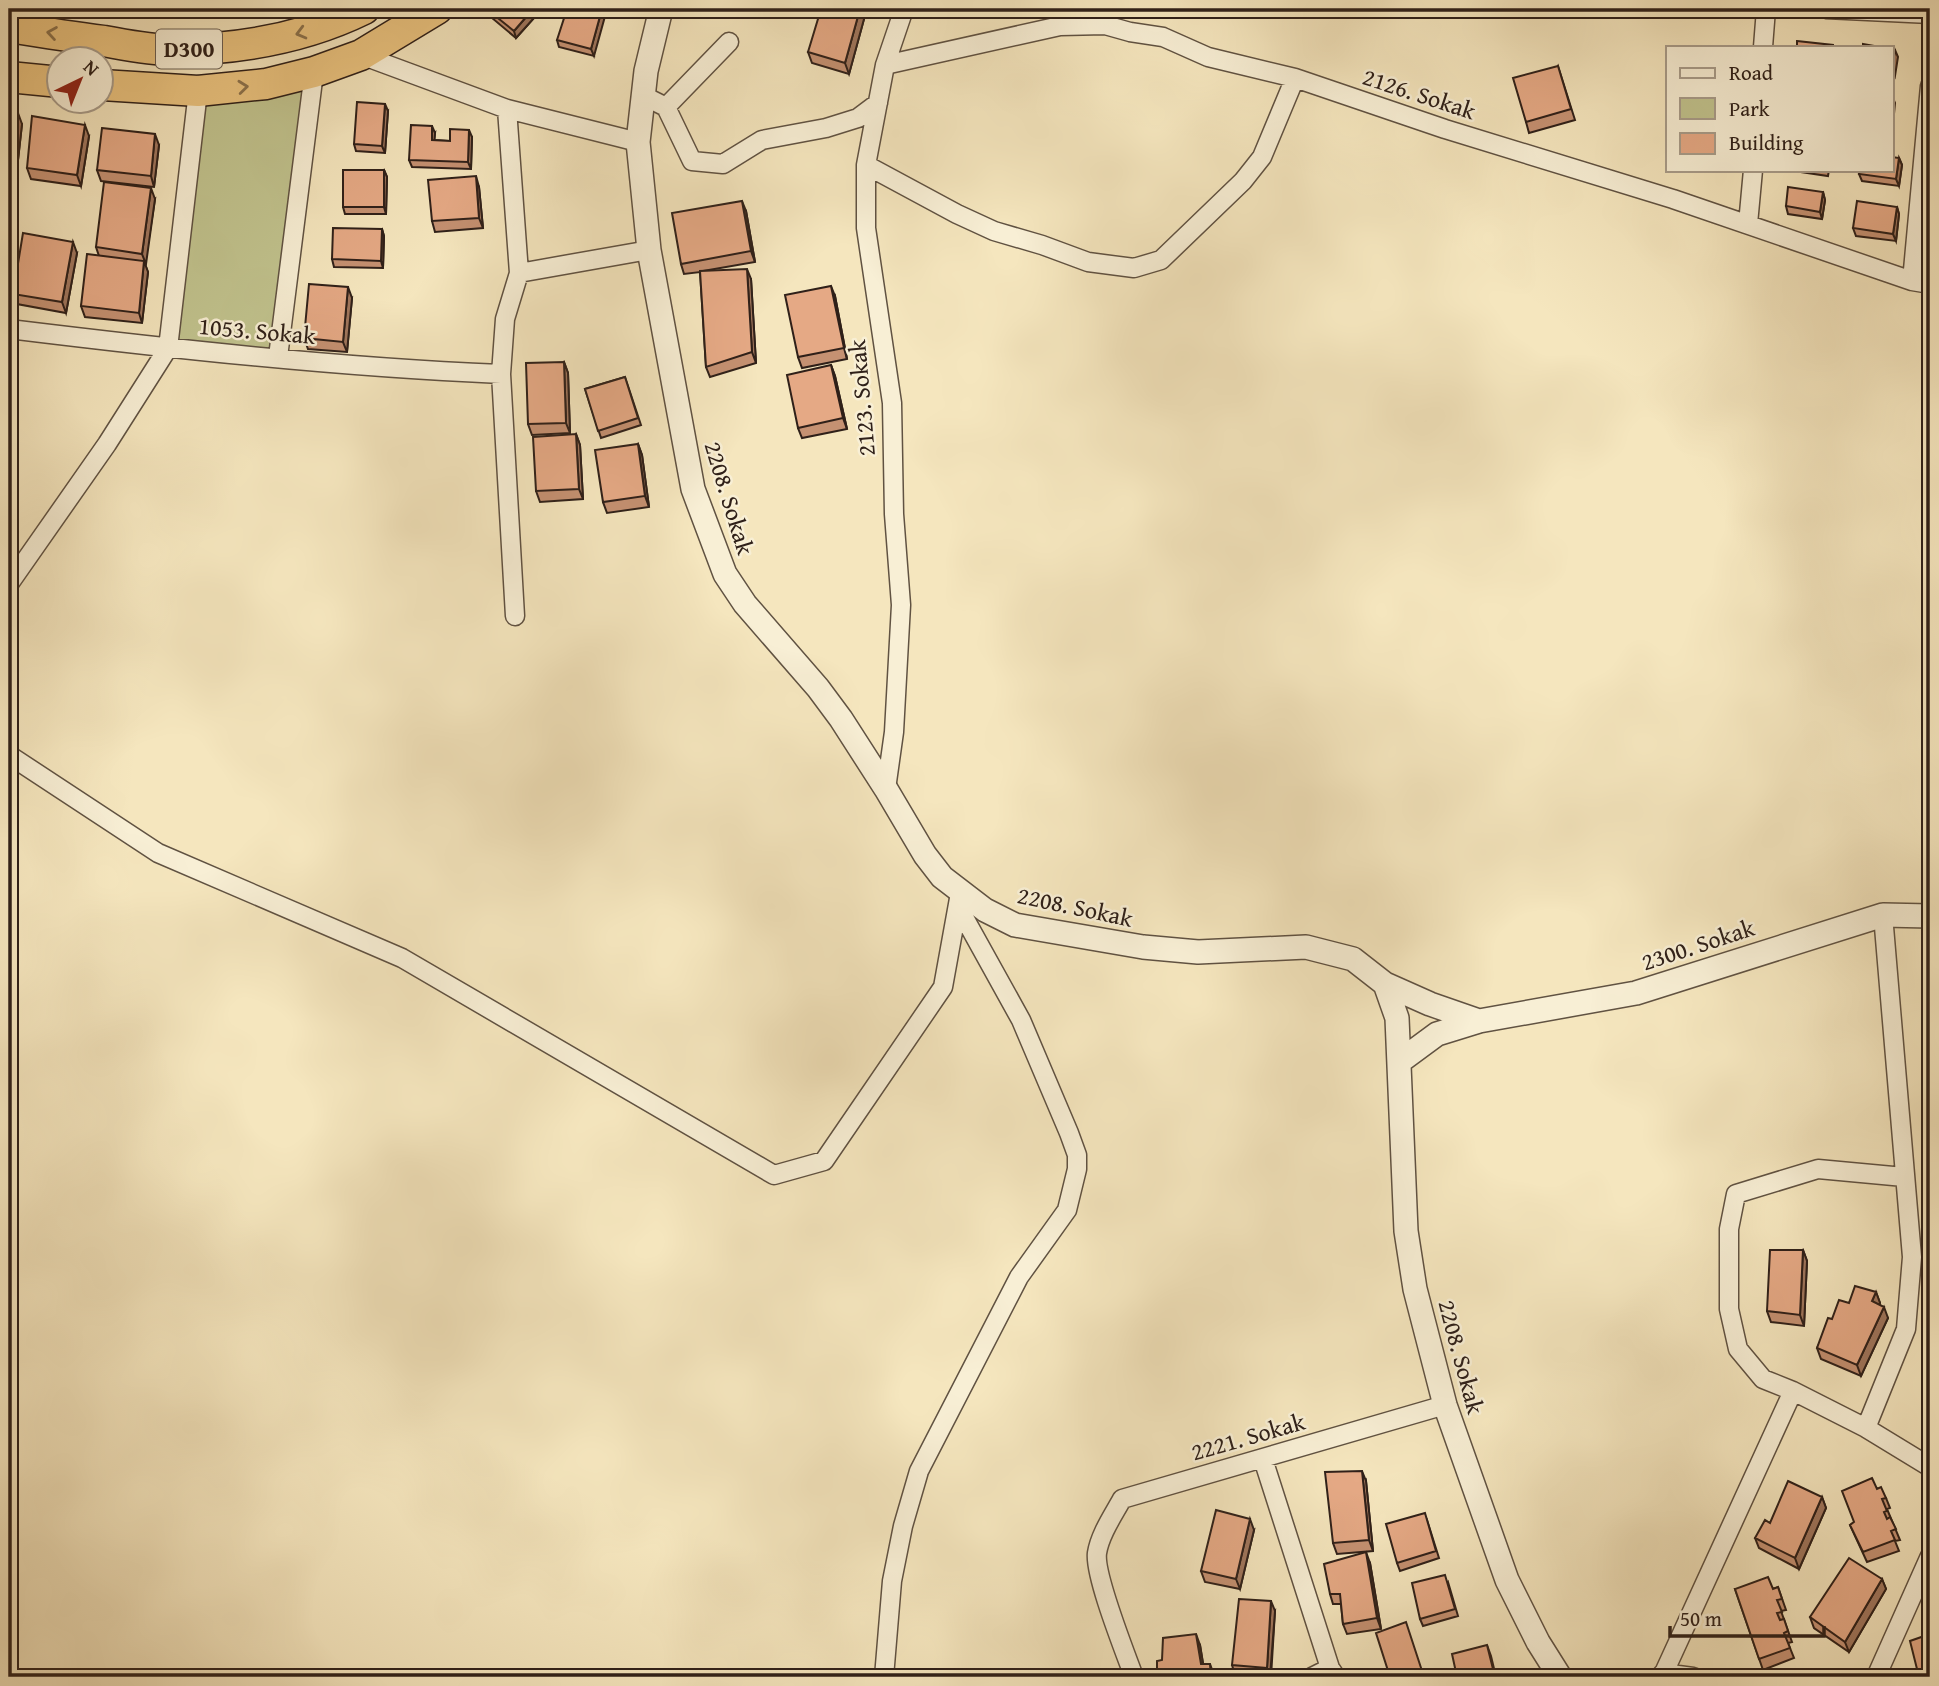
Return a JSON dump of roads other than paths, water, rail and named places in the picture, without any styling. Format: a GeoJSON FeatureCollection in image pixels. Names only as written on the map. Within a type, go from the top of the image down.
{"type":"FeatureCollection","features":[{"type":"Feature","properties":{"kind":"highway","name":"D300"},"geometry":{"type":"LineString","coordinates":[[9,27],[166,50],[212,48],[240,46],[304,33],[364,9]]}},
{"type":"Feature","properties":{"kind":"highway","name":"D300"},"geometry":{"type":"LineString","coordinates":[[116,86],[198,92],[266,85],[361,55],[437,9]]}},
{"type":"Feature","properties":{"kind":"highway"},"geometry":{"type":"LineString","coordinates":[[9,78],[46,81]]}},
{"type":"Feature","properties":{"kind":"street","name":"2208. Sokak"},"geometry":{"type":"LineString","coordinates":[[661,9],[642,95],[638,142],[649,250],[693,489],[725,574],[745,604],[818,688],[886,789],[925,855],[942,877],[985,910],[1014,925],[1143,947],[1198,952],[1306,947],[1353,959],[1385,984],[1398,1026],[1406,1231],[1415,1289],[1445,1405],[1507,1580],[1538,1642],[1560,1677]]}},
{"type":"Feature","properties":{"kind":"street","name":"2123. Sokak"},"geometry":{"type":"LineString","coordinates":[[886,789],[894,732],[901,605],[894,514],[892,403],[866,228],[866,165],[885,65],[904,9]]}},
{"type":"Feature","properties":{"kind":"street"},"geometry":{"type":"LineString","coordinates":[[1763,46],[1766,9]]}},
{"type":"Feature","properties":{"kind":"street"},"geometry":{"type":"LineString","coordinates":[[1826,9],[1930,14]]}},
{"type":"Feature","properties":{"kind":"street","name":"2126. Sokak"},"geometry":{"type":"LineString","coordinates":[[885,65],[1060,26],[1105,25],[1163,37],[1208,57],[1295,78],[1445,129],[1748,224],[1912,281],[1930,284]]}},
{"type":"Feature","properties":{"kind":"street"},"geometry":{"type":"LineString","coordinates":[[666,107],[729,41]]}},
{"type":"Feature","properties":{"kind":"street"},"geometry":{"type":"LineString","coordinates":[[361,55],[507,109],[638,142]]}},
{"type":"Feature","properties":{"kind":"street"},"geometry":{"type":"LineString","coordinates":[[278,357],[314,72]]}},
{"type":"Feature","properties":{"kind":"street"},"geometry":{"type":"LineString","coordinates":[[866,165],[994,231],[1088,262],[1134,268],[1161,260],[1242,181],[1262,157],[1295,78]]}},
{"type":"Feature","properties":{"kind":"street"},"geometry":{"type":"LineString","coordinates":[[1912,281],[1930,86]]}},
{"type":"Feature","properties":{"kind":"street"},"geometry":{"type":"LineString","coordinates":[[9,584],[107,444],[168,348],[198,92]]}},
{"type":"Feature","properties":{"kind":"street"},"geometry":{"type":"LineString","coordinates":[[642,95],[666,107],[692,161],[723,164],[762,140],[826,128],[858,118],[878,103]]}},
{"type":"Feature","properties":{"kind":"street"},"geometry":{"type":"LineString","coordinates":[[507,109],[519,273],[505,319],[501,374],[515,615]]}},
{"type":"Feature","properties":{"kind":"street"},"geometry":{"type":"LineString","coordinates":[[1748,224],[1753,172]]}},
{"type":"Feature","properties":{"kind":"street"},"geometry":{"type":"LineString","coordinates":[[519,273],[649,250]]}},
{"type":"Feature","properties":{"kind":"street","name":"1053. Sokak"},"geometry":{"type":"LineString","coordinates":[[9,329],[168,348],[419,370],[501,374]]}},
{"type":"Feature","properties":{"kind":"street"},"geometry":{"type":"LineString","coordinates":[[9,755],[158,853],[402,958],[774,1175],[824,1161],[943,986],[960,893]]}},
{"type":"Feature","properties":{"kind":"street"},"geometry":{"type":"LineString","coordinates":[[884,1677],[892,1581],[903,1526],[919,1471],[1019,1277],[1067,1210],[1077,1169],[1077,1154],[1049,1082],[1021,1020],[965,919],[960,893]]}},
{"type":"Feature","properties":{"kind":"street"},"geometry":{"type":"LineString","coordinates":[[1866,1428],[1906,1329],[1912,1257],[1883,915]]}},
{"type":"Feature","properties":{"kind":"street","name":"2300. Sokak"},"geometry":{"type":"LineString","coordinates":[[1437,1034],[1479,1021],[1636,993],[1883,915],[1930,916]]}},
{"type":"Feature","properties":{"kind":"street"},"geometry":{"type":"LineString","coordinates":[[1385,984],[1430,1004],[1479,1021]]}},
{"type":"Feature","properties":{"kind":"street"},"geometry":{"type":"LineString","coordinates":[[1398,1026],[1430,1004]]}},
{"type":"Feature","properties":{"kind":"street"},"geometry":{"type":"LineString","coordinates":[[1398,1026],[1437,1034]]}},
{"type":"Feature","properties":{"kind":"street"},"geometry":{"type":"LineString","coordinates":[[1399,1062],[1437,1034]]}},
{"type":"Feature","properties":{"kind":"street"},"geometry":{"type":"LineString","coordinates":[[1904,1177],[1818,1169],[1736,1194],[1729,1229],[1729,1309],[1738,1349],[1763,1379],[1866,1428],[1930,1467]]}},
{"type":"Feature","properties":{"kind":"street"},"geometry":{"type":"LineString","coordinates":[[1693,1677],[1662,1675],[1793,1391]]}},
{"type":"Feature","properties":{"kind":"street","name":"2221. Sokak"},"geometry":{"type":"LineString","coordinates":[[1134,1677],[1100,1576],[1097,1553],[1122,1499],[1445,1405]]}},
{"type":"Feature","properties":{"kind":"street"},"geometry":{"type":"LineString","coordinates":[[1264,1459],[1333,1673],[1312,1677]]}},
{"type":"Feature","properties":{"kind":"street"},"geometry":{"type":"LineString","coordinates":[[1876,1677],[1930,1556]]}}]}
